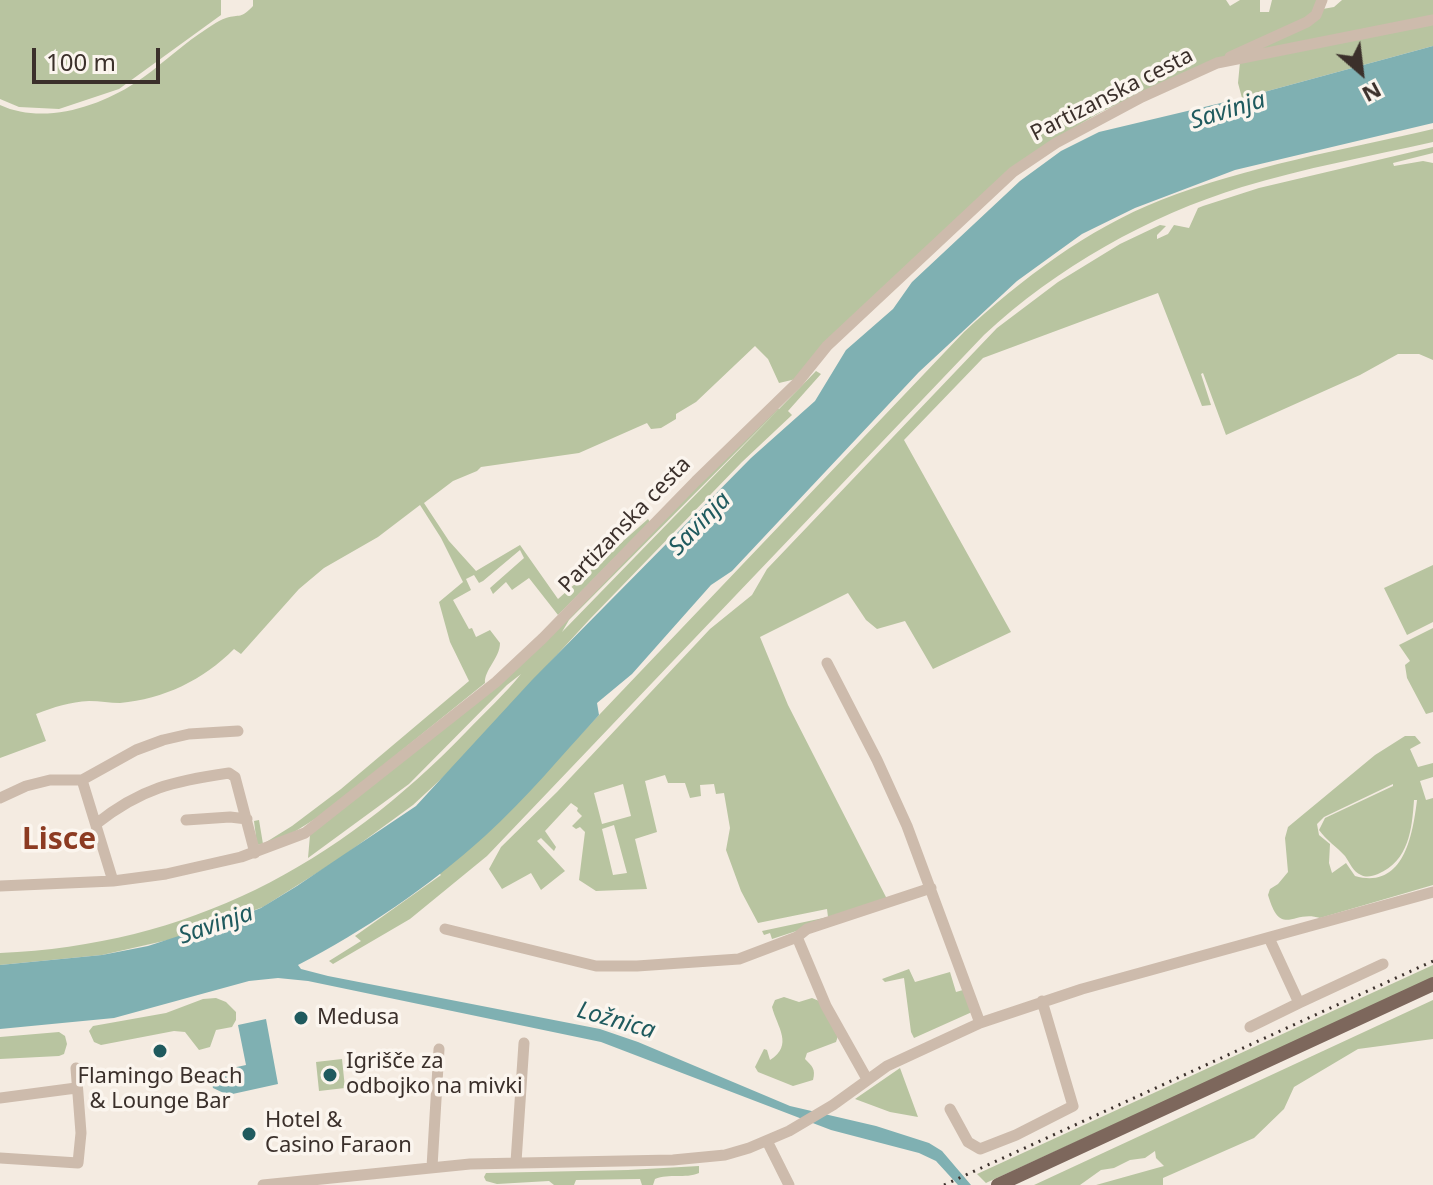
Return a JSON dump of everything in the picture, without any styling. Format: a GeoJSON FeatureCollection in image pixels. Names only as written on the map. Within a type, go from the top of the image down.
{"type":"FeatureCollection","features":[{"type":"Feature","properties":{"kind":"main road"},"geometry":{"type":"LineString","coordinates":[[998,1185],[1433,984]]}},
{"type":"Feature","properties":{"kind":"street","name":"Partizanska cesta"},"geometry":{"type":"LineString","coordinates":[[0,886],[113,881],[166,874],[255,853],[305,833],[496,682],[798,382],[836,337],[1013,172],[1056,143],[1142,97],[1307,22],[1316,15],[1322,0]]}},
{"type":"Feature","properties":{"kind":"street","name":"Partizanska cesta"},"geometry":{"type":"LineString","coordinates":[[1219,63],[1433,20]]}},
{"type":"Feature","properties":{"kind":"street"},"geometry":{"type":"LineString","coordinates":[[827,663],[907,826],[980,1023]]}},
{"type":"Feature","properties":{"kind":"street"},"geometry":{"type":"LineString","coordinates":[[0,798],[26,786],[50,780],[82,780],[136,750],[163,740],[189,734],[238,731]]}},
{"type":"Feature","properties":{"kind":"street"},"geometry":{"type":"LineString","coordinates":[[96,824],[117,807],[161,785],[229,773],[235,777],[255,853]]}},
{"type":"Feature","properties":{"kind":"street"},"geometry":{"type":"LineString","coordinates":[[82,780],[113,881]]}},
{"type":"Feature","properties":{"kind":"street"},"geometry":{"type":"LineString","coordinates":[[186,820],[247,819]]}},
{"type":"Feature","properties":{"kind":"street"},"geometry":{"type":"LineString","coordinates":[[445,929],[596,966],[739,959],[797,937],[807,929],[931,888]]}},
{"type":"Feature","properties":{"kind":"street"},"geometry":{"type":"LineString","coordinates":[[263,1185],[432,1167],[725,1155],[789,1131],[907,1056],[980,1023],[1042,1001],[1433,892]]}},
{"type":"Feature","properties":{"kind":"street"},"geometry":{"type":"LineString","coordinates":[[797,937],[813,979],[867,1079]]}},
{"type":"Feature","properties":{"kind":"street"},"geometry":{"type":"LineString","coordinates":[[1269,938],[1299,1003]]}},
{"type":"Feature","properties":{"kind":"street"},"geometry":{"type":"LineString","coordinates":[[1250,1027],[1383,964]]}},
{"type":"Feature","properties":{"kind":"street"},"geometry":{"type":"LineString","coordinates":[[950,1109],[968,1142],[980,1149],[1016,1135],[1073,1106],[1042,1001]]}},
{"type":"Feature","properties":{"kind":"street"},"geometry":{"type":"LineString","coordinates":[[516,1162],[524,1043]]}},
{"type":"Feature","properties":{"kind":"street"},"geometry":{"type":"LineString","coordinates":[[432,1167],[439,1049]]}},
{"type":"Feature","properties":{"kind":"street"},"geometry":{"type":"LineString","coordinates":[[0,1158],[78,1163],[81,1133],[76,1068]]}},
{"type":"Feature","properties":{"kind":"street"},"geometry":{"type":"LineString","coordinates":[[0,1098],[76,1088]]}},
{"type":"Feature","properties":{"kind":"street"},"geometry":{"type":"LineString","coordinates":[[767,1141],[789,1185]]}},
{"type":"Feature","properties":{"kind":"green space"},"geometry":{"type":"Polygon","coordinates":[[[0,0],[221,0],[221,15],[119,89],[59,109],[19,107],[0,99],[0,0]]]}},
{"type":"Feature","properties":{"kind":"green space"},"geometry":{"type":"Polygon","coordinates":[[[253,0],[1226,0],[1230,6],[1240,0],[1260,0],[1260,12],[1269,12],[1272,0],[1320,0],[1317,10],[1334,7],[1342,0],[1433,0],[1433,16],[1247,55],[1142,93],[1101,112],[1054,140],[796,379],[779,383],[768,359],[755,346],[696,402],[661,428],[651,429],[647,423],[579,453],[481,467],[453,481],[424,503],[449,541],[476,571],[520,545],[558,599],[648,519],[650,522],[558,615],[529,578],[512,590],[506,582],[493,594],[490,588],[524,558],[520,550],[483,581],[479,583],[474,575],[466,579],[471,590],[453,600],[476,637],[490,630],[500,643],[485,683],[323,814],[283,839],[264,843],[341,789],[469,681],[450,642],[439,602],[463,582],[420,505],[378,537],[324,568],[299,589],[241,654],[234,649],[196,679],[152,697],[120,703],[75,702],[36,714],[46,741],[0,758],[0,105],[17,111],[52,113],[104,99],[135,83],[216,23],[246,13],[253,6],[253,0]]]}},
{"type":"Feature","properties":{"kind":"green space"},"geometry":{"type":"Polygon","coordinates":[[[1433,24],[1433,46],[1242,98],[1238,83],[1240,62],[1433,24]]]}},
{"type":"Feature","properties":{"kind":"green space"},"geometry":{"type":"Polygon","coordinates":[[[1433,129],[1433,142],[1266,180],[1172,213],[1105,246],[1042,287],[984,335],[487,856],[410,919],[333,964],[329,961],[361,941],[355,936],[441,875],[439,873],[559,757],[964,332],[1032,275],[1107,225],[1161,200],[1262,168],[1433,129]]]}},
{"type":"Feature","properties":{"kind":"green space"},"geometry":{"type":"Polygon","coordinates":[[[1433,147],[1433,153],[1393,163],[1394,166],[1423,161],[1433,163],[1433,360],[1419,354],[1398,354],[1360,375],[1226,435],[1203,373],[1211,405],[1202,406],[1158,293],[983,358],[904,440],[1011,632],[933,669],[905,621],[877,629],[866,620],[848,593],[760,637],[788,705],[888,901],[772,939],[770,933],[764,935],[762,931],[828,917],[827,909],[758,923],[741,891],[726,850],[730,828],[724,793],[716,794],[714,784],[700,785],[701,796],[690,798],[685,783],[668,783],[665,775],[645,781],[657,832],[635,839],[647,889],[596,891],[579,880],[585,832],[580,827],[576,829],[572,826],[582,816],[571,803],[545,831],[556,847],[554,851],[541,838],[537,841],[565,871],[541,890],[531,873],[502,889],[489,869],[501,847],[710,629],[752,595],[767,569],[997,328],[1058,282],[1120,244],[1160,225],[1166,226],[1157,239],[1168,234],[1174,225],[1189,228],[1198,208],[1259,188],[1433,147]],[[623,784],[594,793],[602,824],[631,816],[623,784]],[[614,825],[602,829],[613,875],[627,873],[614,825]]]}},
{"type":"Feature","properties":{"kind":"green space"},"geometry":{"type":"Polygon","coordinates":[[[816,371],[821,374],[788,411],[792,415],[742,462],[589,620],[454,767],[413,805],[339,859],[263,907],[177,938],[102,955],[0,965],[0,953],[69,947],[134,934],[197,915],[256,890],[312,858],[366,822],[417,779],[521,674],[409,784],[308,858],[310,835],[468,709],[775,407],[779,409],[569,620],[562,632],[816,371]]]}},
{"type":"Feature","properties":{"kind":"green space"},"geometry":{"type":"Polygon","coordinates":[[[1433,565],[1433,622],[1407,635],[1384,588],[1433,565]]]}},
{"type":"Feature","properties":{"kind":"green space"},"geometry":{"type":"Polygon","coordinates":[[[1433,628],[1433,712],[1426,714],[1407,678],[1405,665],[1410,661],[1399,645],[1433,628]]]}},
{"type":"Feature","properties":{"kind":"green space"},"geometry":{"type":"Polygon","coordinates":[[[1405,736],[1415,736],[1421,743],[1410,749],[1418,767],[1433,763],[1433,777],[1420,781],[1426,800],[1433,798],[1433,885],[1320,918],[1283,919],[1273,908],[1268,895],[1270,889],[1288,872],[1285,838],[1288,827],[1375,755],[1405,736]],[[1393,786],[1324,817],[1317,824],[1319,835],[1330,844],[1332,873],[1346,863],[1355,876],[1372,878],[1385,875],[1403,856],[1413,828],[1417,800],[1414,800],[1410,833],[1402,853],[1378,874],[1365,876],[1356,872],[1319,830],[1325,818],[1393,786]]]}},
{"type":"Feature","properties":{"kind":"green space"},"geometry":{"type":"Polygon","coordinates":[[[259,820],[263,844],[257,845],[254,821],[259,820]]]}},
{"type":"Feature","properties":{"kind":"green space"},"geometry":{"type":"Polygon","coordinates":[[[1433,965],[1433,979],[986,1183],[977,1174],[1433,965]]]}},
{"type":"Feature","properties":{"kind":"green space"},"geometry":{"type":"Polygon","coordinates":[[[909,969],[915,982],[950,972],[956,992],[963,990],[972,1012],[914,1038],[904,978],[885,982],[882,979],[909,969]]]}},
{"type":"Feature","properties":{"kind":"green space"},"geometry":{"type":"Polygon","coordinates":[[[784,997],[799,1002],[812,998],[819,1001],[838,1036],[836,1042],[807,1053],[805,1059],[813,1068],[813,1080],[793,1086],[758,1072],[755,1067],[764,1049],[770,1060],[781,1048],[782,1035],[772,1007],[775,1000],[784,997]]]}},
{"type":"Feature","properties":{"kind":"green space"},"geometry":{"type":"Polygon","coordinates":[[[216,998],[226,1002],[236,1012],[236,1020],[232,1027],[216,1030],[210,1047],[199,1050],[185,1032],[174,1031],[101,1045],[94,1042],[89,1031],[93,1026],[166,1013],[203,999],[216,998]]]}},
{"type":"Feature","properties":{"kind":"green space"},"geometry":{"type":"Polygon","coordinates":[[[1433,1000],[1433,1039],[1358,1049],[1294,1087],[1284,1109],[1254,1138],[1163,1178],[1163,1185],[1096,1185],[1164,1166],[1156,1158],[1155,1151],[1145,1158],[1101,1170],[1080,1185],[1034,1185],[1433,1000]]]}},
{"type":"Feature","properties":{"kind":"green space"},"geometry":{"type":"Polygon","coordinates":[[[59,1032],[65,1036],[67,1044],[64,1054],[0,1059],[0,1037],[59,1032]]]}},
{"type":"Feature","properties":{"kind":"green space","name":"Igrišče za odbojko na mivki"},"geometry":{"type":"Polygon","coordinates":[[[342,1059],[345,1088],[319,1091],[316,1062],[342,1059]]]}},
{"type":"Feature","properties":{"kind":"green space"},"geometry":{"type":"Polygon","coordinates":[[[900,1068],[918,1117],[890,1112],[855,1099],[900,1068]]]}},
{"type":"Feature","properties":{"kind":"green space"},"geometry":{"type":"Polygon","coordinates":[[[699,1166],[699,1173],[660,1177],[655,1179],[653,1185],[642,1185],[640,1179],[576,1180],[574,1185],[554,1185],[549,1181],[497,1184],[486,1181],[484,1177],[486,1173],[699,1166]]]}},
{"type":"Feature","properties":{"kind":"water","name":"Savinja"},"geometry":{"type":"Polygon","coordinates":[[[1433,46],[1433,123],[1235,170],[1135,208],[1082,234],[1017,281],[919,372],[732,571],[711,585],[632,674],[597,703],[599,715],[500,822],[464,855],[396,906],[298,965],[301,969],[328,976],[600,1029],[790,1106],[876,1126],[929,1143],[942,1151],[971,1185],[958,1185],[936,1161],[919,1153],[831,1130],[601,1042],[308,981],[278,978],[249,981],[114,1018],[0,1029],[0,965],[102,955],[148,946],[261,908],[416,806],[532,680],[751,458],[815,401],[846,350],[893,309],[912,282],[1020,181],[1061,151],[1099,132],[1242,98],[1433,46]]]}},
{"type":"Feature","properties":{"kind":"water"},"geometry":{"type":"Polygon","coordinates":[[[266,1019],[278,1084],[228,1095],[213,1088],[209,1073],[246,1065],[238,1025],[266,1019]]]}},
{"type":"Feature","properties":{"kind":"railway"},"geometry":{"type":"LineString","coordinates":[[944,1185],[1433,961]]}},
{"type":"Feature","properties":{"kind":"place","name":"Medusa"},"geometry":{"type":"Point","coordinates":[301,1018]}},
{"type":"Feature","properties":{"kind":"place","name":"Flamingo Beach & Lounge Bar"},"geometry":{"type":"Point","coordinates":[160,1051]}},
{"type":"Feature","properties":{"kind":"place","name":"Igrišče za odbojko na mivki"},"geometry":{"type":"Point","coordinates":[330,1075]}},
{"type":"Feature","properties":{"kind":"place","name":"Hotel & Casino Faraon"},"geometry":{"type":"Point","coordinates":[249,1134]}},
{"type":"Feature","properties":{"kind":"district","name":"Lisce"},"geometry":{"type":"Point","coordinates":[59,840]}},
{"type":"Feature","properties":{"kind":"water label","name":"Ložnica"},"geometry":{"type":"Point","coordinates":[616,1021]}}]}
